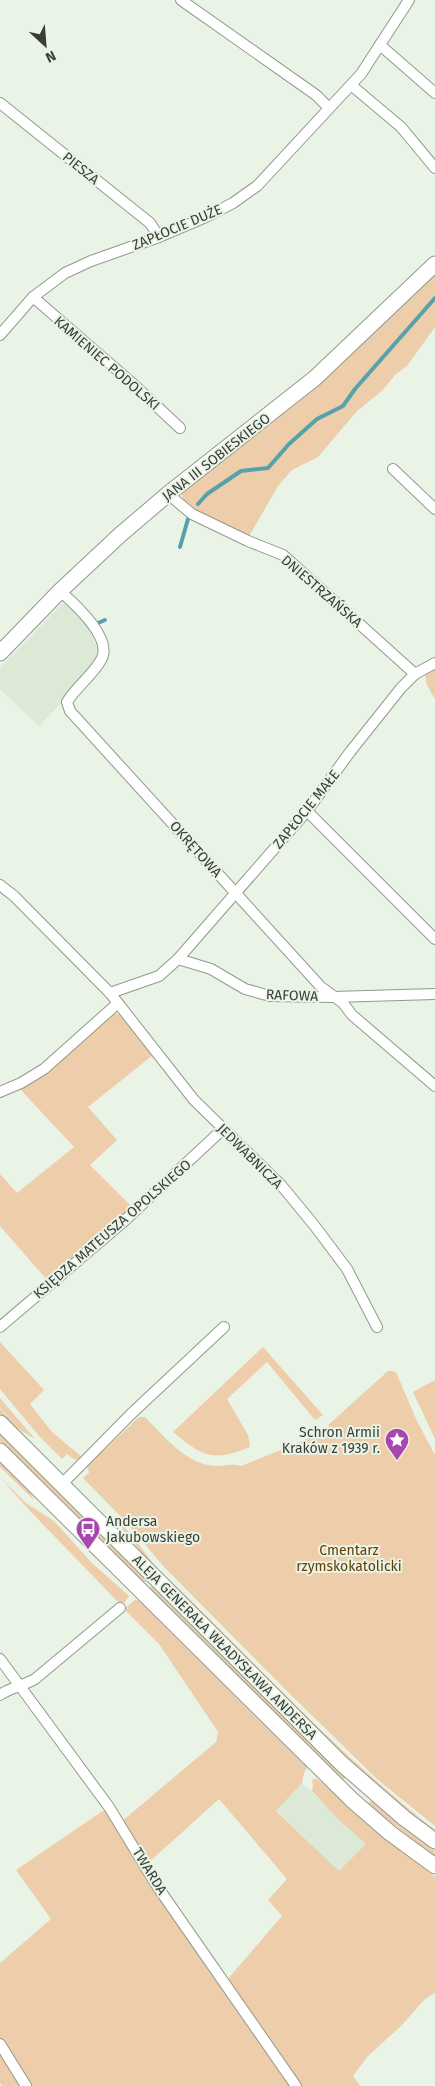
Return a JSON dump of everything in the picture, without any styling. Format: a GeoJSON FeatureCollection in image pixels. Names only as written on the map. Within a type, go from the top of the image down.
{"type":"FeatureCollection","features":[{"type":"Feature","properties":{"kind":"main road","name":"JANA III SOBIESKIEGO"},"geometry":{"type":"LineString","coordinates":[[0,652],[60,591],[121,534],[168,494],[315,378],[435,264]]}},
{"type":"Feature","properties":{"kind":"main road","name":"ALEJA GENERAŁA WŁADYSŁAWA ANDERSA"},"geometry":{"type":"LineString","coordinates":[[0,1423],[326,1748],[366,1786],[435,1841]]}},
{"type":"Feature","properties":{"kind":"main road","name":"ALEJA GENERAŁA WŁADYSŁAWA ANDERSA"},"geometry":{"type":"LineString","coordinates":[[0,1451],[331,1780],[390,1833],[435,1866]]}},
{"type":"Feature","properties":{"kind":"street","name":"ZAPŁOCIE DUŻE"},"geometry":{"type":"LineString","coordinates":[[0,336],[33,298],[53,280],[78,266],[206,218],[246,195],[351,85],[409,0]]}},
{"type":"Feature","properties":{"kind":"street"},"geometry":{"type":"LineString","coordinates":[[188,2],[316,95],[328,107]]}},
{"type":"Feature","properties":{"kind":"street"},"geometry":{"type":"LineString","coordinates":[[380,45],[435,94]]}},
{"type":"Feature","properties":{"kind":"street"},"geometry":{"type":"LineString","coordinates":[[351,85],[400,127],[435,168]]}},
{"type":"Feature","properties":{"kind":"street","name":"PIESZA"},"geometry":{"type":"LineString","coordinates":[[0,103],[150,223],[158,237]]}},
{"type":"Feature","properties":{"kind":"street","name":"KAMIENIEC PODOLSKI"},"geometry":{"type":"LineString","coordinates":[[33,298],[132,383],[180,428]]}},
{"type":"Feature","properties":{"kind":"street"},"geometry":{"type":"LineString","coordinates":[[393,469],[435,509]]}},
{"type":"Feature","properties":{"kind":"street","name":"DNIESTRZAŃSKA"},"geometry":{"type":"LineString","coordinates":[[168,494],[192,514],[248,541],[283,555],[415,674]]}},
{"type":"Feature","properties":{"kind":"street","name":"OKRĘTOWA"},"geometry":{"type":"LineString","coordinates":[[60,591],[92,623],[105,648],[100,662],[66,702],[70,711],[321,987],[435,1086]]}},
{"type":"Feature","properties":{"kind":"street","name":"ZAPŁOCIE MAŁE"},"geometry":{"type":"LineString","coordinates":[[178,959],[234,892],[307,811],[350,752],[401,688],[415,674],[435,663]]}},
{"type":"Feature","properties":{"kind":"street"},"geometry":{"type":"LineString","coordinates":[[307,811],[435,939]]}},
{"type":"Feature","properties":{"kind":"street"},"geometry":{"type":"LineString","coordinates":[[0,885],[14,896],[110,993],[159,976],[178,959]]}},
{"type":"Feature","properties":{"kind":"street","name":"RAFOWA"},"geometry":{"type":"LineString","coordinates":[[178,959],[211,969],[245,990],[270,996],[333,997],[435,994]]}},
{"type":"Feature","properties":{"kind":"street","name":"JEDWABNICZA"},"geometry":{"type":"LineString","coordinates":[[110,993],[194,1100],[281,1186],[314,1225],[347,1269],[377,1327]]}},
{"type":"Feature","properties":{"kind":"street"},"geometry":{"type":"LineString","coordinates":[[0,1092],[21,1083],[44,1069],[118,1003]]}},
{"type":"Feature","properties":{"kind":"street","name":"KSIĘDZA MATEUSZA OPOLSKIEGO"},"geometry":{"type":"LineString","coordinates":[[0,1327],[122,1223],[222,1129]]}},
{"type":"Feature","properties":{"kind":"street"},"geometry":{"type":"LineString","coordinates":[[62,1484],[131,1414],[224,1327]]}},
{"type":"Feature","properties":{"kind":"street"},"geometry":{"type":"LineString","coordinates":[[0,1695],[10,1688],[35,1679],[120,1608]]}},
{"type":"Feature","properties":{"kind":"street","name":"TWARDA"},"geometry":{"type":"LineString","coordinates":[[0,1659],[109,1807],[157,1886],[296,2086]]}},
{"type":"Feature","properties":{"kind":"street"},"geometry":{"type":"LineString","coordinates":[[0,2044],[26,2086]]}},
{"type":"Feature","properties":{"kind":"shaded area"},"geometry":{"type":"Polygon","coordinates":[[[63,603],[84,619],[100,655],[63,704],[60,704],[39,726],[0,689],[0,668],[63,603]]]}},
{"type":"Feature","properties":{"kind":"shaded area"},"geometry":{"type":"Polygon","coordinates":[[[302,1783],[367,1844],[339,1871],[276,1810],[302,1783]]]}},
{"type":"Feature","properties":{"kind":"green space"},"geometry":{"type":"Polygon","coordinates":[[[435,275],[435,327],[407,366],[396,374],[382,391],[357,411],[318,457],[292,470],[278,486],[248,538],[210,520],[183,502],[182,493],[186,489],[297,403],[345,361],[435,275]]]}},
{"type":"Feature","properties":{"kind":"green space"},"geometry":{"type":"Polygon","coordinates":[[[435,668],[435,699],[427,685],[425,675],[435,668]]]}},
{"type":"Feature","properties":{"kind":"green space"},"geometry":{"type":"Polygon","coordinates":[[[115,1014],[120,1014],[125,1019],[153,1055],[88,1107],[117,1140],[90,1165],[133,1208],[48,1281],[0,1226],[0,1174],[17,1193],[74,1147],[19,1088],[115,1014]]]}},
{"type":"Feature","properties":{"kind":"green space"},"geometry":{"type":"Polygon","coordinates":[[[0,1342],[44,1390],[30,1404],[52,1432],[82,1457],[75,1460],[67,1454],[62,1459],[40,1437],[0,1389],[0,1342]]]}},
{"type":"Feature","properties":{"kind":"green space"},"geometry":{"type":"Polygon","coordinates":[[[263,1347],[323,1415],[315,1420],[267,1362],[227,1399],[248,1435],[250,1447],[227,1454],[209,1454],[192,1447],[173,1432],[263,1347]]]}},
{"type":"Feature","properties":{"kind":"green space","name":"Cmentarz rzymskokatolicki"},"geometry":{"type":"Polygon","coordinates":[[[388,1371],[396,1372],[417,1421],[435,1455],[435,1826],[377,1779],[285,1689],[164,1567],[128,1524],[83,1478],[89,1473],[87,1466],[139,1417],[145,1417],[176,1448],[194,1460],[214,1466],[241,1466],[327,1431],[329,1434],[333,1431],[328,1425],[388,1371]]]}},
{"type":"Feature","properties":{"kind":"green space"},"geometry":{"type":"Polygon","coordinates":[[[435,1380],[435,1439],[413,1392],[435,1380]]]}},
{"type":"Feature","properties":{"kind":"green space"},"geometry":{"type":"Polygon","coordinates":[[[0,1398],[35,1439],[15,1427],[0,1414],[0,1409],[18,1425],[0,1408],[0,1398]]]}},
{"type":"Feature","properties":{"kind":"green space"},"geometry":{"type":"Polygon","coordinates":[[[0,1432],[148,1580],[143,1584],[0,1441],[0,1432]]]}},
{"type":"Feature","properties":{"kind":"green space"},"geometry":{"type":"Polygon","coordinates":[[[0,1460],[31,1491],[34,1500],[0,1467],[0,1460]]]}},
{"type":"Feature","properties":{"kind":"green space"},"geometry":{"type":"Polygon","coordinates":[[[0,1477],[26,1503],[54,1521],[92,1563],[129,1596],[122,1606],[29,1510],[0,1477]]]}},
{"type":"Feature","properties":{"kind":"green space"},"geometry":{"type":"Polygon","coordinates":[[[115,1518],[128,1531],[156,1567],[146,1558],[115,1518]]]}},
{"type":"Feature","properties":{"kind":"green space"},"geometry":{"type":"Polygon","coordinates":[[[166,1576],[330,1739],[399,1801],[435,1830],[435,1833],[396,1803],[350,1762],[166,1576]]]}},
{"type":"Feature","properties":{"kind":"green space"},"geometry":{"type":"Polygon","coordinates":[[[153,1585],[345,1776],[344,1780],[149,1589],[153,1585]]]}},
{"type":"Feature","properties":{"kind":"green space"},"geometry":{"type":"Polygon","coordinates":[[[135,1600],[138,1600],[151,1612],[307,1767],[302,1783],[276,1811],[339,1871],[366,1844],[338,1819],[311,1790],[313,1788],[312,1780],[316,1778],[435,1877],[435,1993],[425,1999],[400,2027],[368,2056],[353,2076],[360,2086],[299,2086],[226,1981],[282,1916],[268,1900],[287,1879],[219,1799],[147,1864],[121,1822],[216,1742],[218,1732],[159,1644],[124,1609],[135,1600]]]}},
{"type":"Feature","properties":{"kind":"green space"},"geometry":{"type":"Polygon","coordinates":[[[373,1801],[435,1851],[435,1857],[369,1805],[369,1802],[373,1801]]]}},
{"type":"Feature","properties":{"kind":"green space"},"geometry":{"type":"Polygon","coordinates":[[[107,1808],[294,2086],[30,2086],[0,2038],[0,1963],[51,1919],[16,1870],[107,1808]]]}},
{"type":"Feature","properties":{"kind":"green space"},"geometry":{"type":"Polygon","coordinates":[[[0,2049],[23,2086],[2,2086],[0,2083],[0,2049]]]}},
{"type":"Feature","properties":{"kind":"waterway"},"geometry":{"type":"LineString","coordinates":[[198,504],[207,494],[241,471],[268,468],[289,444],[317,419],[343,406],[355,389],[435,298]]}},
{"type":"Feature","properties":{"kind":"waterway"},"geometry":{"type":"LineString","coordinates":[[180,547],[188,519]]}},
{"type":"Feature","properties":{"kind":"waterway"},"geometry":{"type":"LineString","coordinates":[[98,623],[105,620]]}},
{"type":"Feature","properties":{"kind":"place","name":"Schron Armii Kraków z 1939 r."},"geometry":{"type":"Point","coordinates":[397,1461]}},
{"type":"Feature","properties":{"kind":"place","name":"Andersa Jakubowskiego"},"geometry":{"type":"Point","coordinates":[88,1550]}}]}
